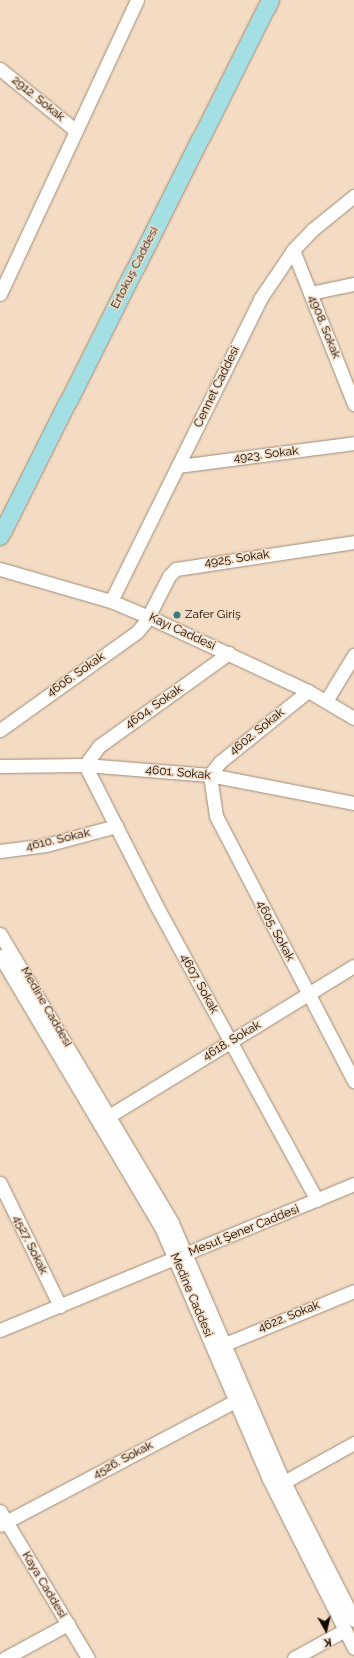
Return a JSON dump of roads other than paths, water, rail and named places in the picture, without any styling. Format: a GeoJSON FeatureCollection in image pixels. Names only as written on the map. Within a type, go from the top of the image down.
{"type":"FeatureCollection","features":[{"type":"Feature","properties":{"kind":"main road","name":"Ertokuş Caddesi"},"geometry":{"type":"LineString","coordinates":[[0,536],[270,0]]}},
{"type":"Feature","properties":{"kind":"street"},"geometry":{"type":"LineString","coordinates":[[0,294],[75,130],[137,0]]}},
{"type":"Feature","properties":{"kind":"street","name":"2912. Sokak"},"geometry":{"type":"LineString","coordinates":[[0,69],[75,130]]}},
{"type":"Feature","properties":{"kind":"street","name":"Cennet Caddesi"},"geometry":{"type":"LineString","coordinates":[[111,601],[260,299],[293,250],[312,230],[354,196]]}},
{"type":"Feature","properties":{"kind":"street","name":"4908. Sokak"},"geometry":{"type":"LineString","coordinates":[[293,250],[354,404]]}},
{"type":"Feature","properties":{"kind":"street"},"geometry":{"type":"LineString","coordinates":[[310,293],[354,284]]}},
{"type":"Feature","properties":{"kind":"street","name":"4923. Sokak"},"geometry":{"type":"LineString","coordinates":[[178,466],[354,443]]}},
{"type":"Feature","properties":{"kind":"street","name":"4925. Sokak"},"geometry":{"type":"LineString","coordinates":[[149,617],[169,576],[176,569],[354,542]]}},
{"type":"Feature","properties":{"kind":"street","name":"Kayı Caddesi"},"geometry":{"type":"LineString","coordinates":[[0,569],[111,601],[149,617],[308,691],[354,718]]}},
{"type":"Feature","properties":{"kind":"street","name":"4606. Sokak"},"geometry":{"type":"LineString","coordinates":[[0,730],[127,639],[149,617]]}},
{"type":"Feature","properties":{"kind":"street","name":"4604. Sokak"},"geometry":{"type":"LineString","coordinates":[[85,765],[99,746],[229,654]]}},
{"type":"Feature","properties":{"kind":"street"},"geometry":{"type":"LineString","coordinates":[[326,701],[354,655]]}},
{"type":"Feature","properties":{"kind":"street","name":"4602. Sokak"},"geometry":{"type":"LineString","coordinates":[[210,775],[220,762],[308,691]]}},
{"type":"Feature","properties":{"kind":"street","name":"4601. Sokak"},"geometry":{"type":"LineString","coordinates":[[0,766],[85,765],[210,775],[354,803]]}},
{"type":"Feature","properties":{"kind":"street","name":"4607. Sokak"},"geometry":{"type":"LineString","coordinates":[[85,765],[230,1042],[317,1200]]}},
{"type":"Feature","properties":{"kind":"street","name":"4605. Sokak"},"geometry":{"type":"LineString","coordinates":[[210,775],[216,816],[354,1082]]}},
{"type":"Feature","properties":{"kind":"street","name":"4610. Sokak"},"geometry":{"type":"LineString","coordinates":[[0,851],[46,845],[116,826]]}},
{"type":"Feature","properties":{"kind":"street","name":"Medine Caddesi"},"geometry":{"type":"LineString","coordinates":[[0,934],[9,968],[161,1227],[181,1256],[225,1344],[269,1480],[354,1648]]}},
{"type":"Feature","properties":{"kind":"street","name":"Medine Caddesi"},"geometry":{"type":"LineString","coordinates":[[0,956],[109,1116],[172,1223],[181,1256],[242,1398],[354,1620]]}},
{"type":"Feature","properties":{"kind":"street","name":"4618. Sokak"},"geometry":{"type":"LineString","coordinates":[[109,1116],[354,966]]}},
{"type":"Feature","properties":{"kind":"street","name":"4527. Sokak"},"geometry":{"type":"LineString","coordinates":[[0,1183],[60,1306]]}},
{"type":"Feature","properties":{"kind":"street","name":"Mesut Şener Caddesi"},"geometry":{"type":"LineString","coordinates":[[0,1330],[354,1184]]}},
{"type":"Feature","properties":{"kind":"street","name":"4622. Sokak"},"geometry":{"type":"LineString","coordinates":[[225,1344],[354,1291]]}},
{"type":"Feature","properties":{"kind":"street","name":"4526. Sokak"},"geometry":{"type":"LineString","coordinates":[[2,1519],[242,1398]]}},
{"type":"Feature","properties":{"kind":"street"},"geometry":{"type":"LineString","coordinates":[[284,1482],[354,1443]]}},
{"type":"Feature","properties":{"kind":"street","name":"Kaya Caddesi"},"geometry":{"type":"LineString","coordinates":[[2,1519],[88,1658]]}},
{"type":"Feature","properties":{"kind":"street"},"geometry":{"type":"LineString","coordinates":[[5,1658],[68,1624]]}},
{"type":"Feature","properties":{"kind":"street"},"geometry":{"type":"LineString","coordinates":[[294,1658],[345,1630]]}},
{"type":"Feature","properties":{"kind":"place","name":"Zafer Giriş"},"geometry":{"type":"Point","coordinates":[177,615]}}]}
